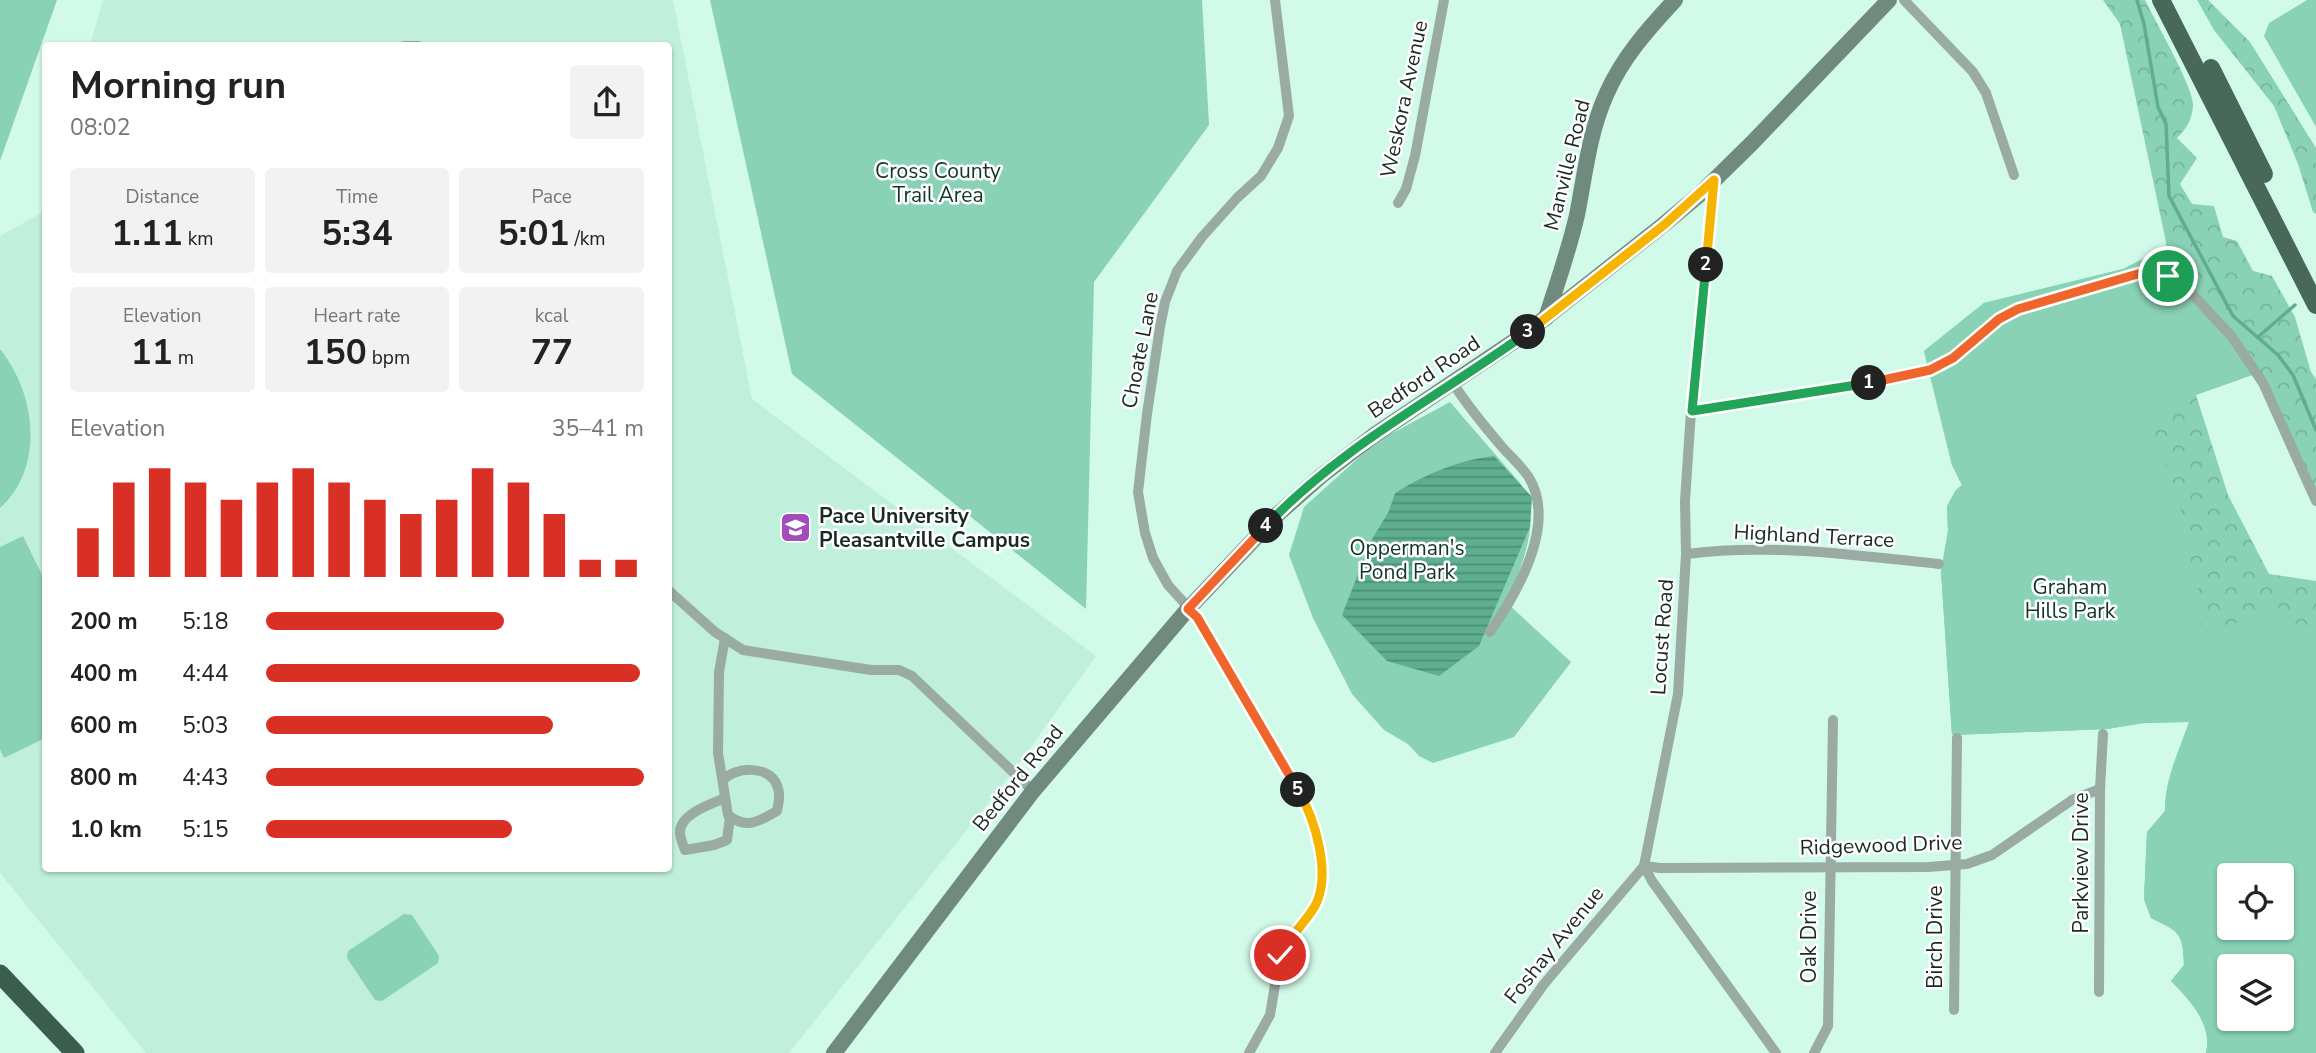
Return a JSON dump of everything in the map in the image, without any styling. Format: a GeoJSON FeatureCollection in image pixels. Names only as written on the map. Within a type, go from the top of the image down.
{"type":"FeatureCollection","features":[{"type":"Feature","properties":{"kind":"highway"},"geometry":{"type":"LineString","coordinates":[[2161,0],[2316,306]]}},
{"type":"Feature","properties":{"kind":"highway"},"geometry":{"type":"LineString","coordinates":[[2176,3],[2316,279]]}},
{"type":"Feature","properties":{"kind":"highway"},"geometry":{"type":"LineString","coordinates":[[0,974],[75,1053]]}},
{"type":"Feature","properties":{"kind":"main road","name":"Manville Road"},"geometry":{"type":"LineString","coordinates":[[1546,318],[1569,248],[1592,136],[1606,94],[1635,45],[1675,0]]}},
{"type":"Feature","properties":{"kind":"main road","name":"Bedford Road"},"geometry":{"type":"LineString","coordinates":[[834,1053],[1033,791],[1188,609],[1278,514],[1373,436],[1546,318],[1664,225],[1714,180],[1889,0]]}},
{"type":"Feature","properties":{"kind":"street","name":"Choate Lane"},"geometry":{"type":"LineString","coordinates":[[1249,1053],[1270,1015],[1280,955],[1318,899],[1321,873],[1319,848],[1304,799],[1197,617],[1168,585],[1153,558],[1144,533],[1138,492],[1165,302],[1177,271],[1202,237],[1261,176],[1278,148],[1289,116],[1275,0]]}},
{"type":"Feature","properties":{"kind":"street","name":"Weskora Avenue"},"geometry":{"type":"LineString","coordinates":[[1398,204],[1406,189],[1415,156],[1444,0]]}},
{"type":"Feature","properties":{"kind":"street"},"geometry":{"type":"LineString","coordinates":[[1904,0],[1973,72],[1986,93],[2014,175]]}},
{"type":"Feature","properties":{"kind":"street","name":"Locust Road"},"geometry":{"type":"LineString","coordinates":[[1644,866],[1677,702],[1686,554],[1685,501],[1714,180]]}},
{"type":"Feature","properties":{"kind":"street"},"geometry":{"type":"LineString","coordinates":[[1692,411],[1850,386],[1930,370],[1953,358],[1999,319],[2018,309],[2141,273],[2154,272],[2182,283],[2232,337],[2263,383],[2316,501]]}},
{"type":"Feature","properties":{"kind":"street"},"geometry":{"type":"LineString","coordinates":[[1453,383],[1470,410],[1529,477],[1538,502],[1538,521],[1523,575],[1512,600],[1490,632]]}},
{"type":"Feature","properties":{"kind":"street","name":"Highland Terrace"},"geometry":{"type":"LineString","coordinates":[[1686,554],[1719,549],[1810,551],[1939,564]]}},
{"type":"Feature","properties":{"kind":"street"},"geometry":{"type":"LineString","coordinates":[[672,594],[715,632],[743,650],[871,670],[899,670],[912,676],[1033,791]]}},
{"type":"Feature","properties":{"kind":"street"},"geometry":{"type":"LineString","coordinates":[[725,638],[719,672],[718,752],[730,817],[727,840],[685,849],[680,832],[683,821],[709,804],[725,798]]}},
{"type":"Feature","properties":{"kind":"street","name":"Oak Drive"},"geometry":{"type":"LineString","coordinates":[[1814,1053],[1828,1026],[1833,720]]}},
{"type":"Feature","properties":{"kind":"street","name":"Parkview Drive"},"geometry":{"type":"LineString","coordinates":[[2099,992],[2100,789],[2103,734]]}},
{"type":"Feature","properties":{"kind":"street","name":"Birch Drive"},"geometry":{"type":"LineString","coordinates":[[1954,1010],[1957,738]]}},
{"type":"Feature","properties":{"kind":"street"},"geometry":{"type":"LineString","coordinates":[[723,780],[729,773],[747,769],[765,773],[776,782],[780,796],[777,811],[752,823],[737,822],[730,817]]}},
{"type":"Feature","properties":{"kind":"street","name":"Ridgewood Drive"},"geometry":{"type":"LineString","coordinates":[[1644,866],[1829,867],[1967,864],[1992,855],[2072,800],[2100,789]]}},
{"type":"Feature","properties":{"kind":"street"},"geometry":{"type":"LineString","coordinates":[[1644,866],[1668,904],[1776,1053]]}},
{"type":"Feature","properties":{"kind":"street","name":"Foshay Avenue"},"geometry":{"type":"LineString","coordinates":[[1495,1053],[1544,984],[1644,866]]}},
{"type":"Feature","properties":{"kind":"street"},"geometry":{"type":"LineString","coordinates":[[1505,1038],[1507,1053]]}},
{"type":"Feature","properties":{"kind":"shaded area","name":"Pace University Pleasantville Campus"},"geometry":{"type":"Polygon","coordinates":[[[103,0],[673,0],[752,399],[1096,656],[1013,772],[789,1053],[146,1053],[0,873],[0,236],[41,213],[42,209],[42,872],[672,872],[672,42],[91,42],[103,0]]]}},
{"type":"Feature","properties":{"kind":"shaded area"},"geometry":{"type":"Polygon","coordinates":[[[1494,456],[1532,497],[1530,527],[1479,646],[1439,676],[1387,661],[1342,615],[1371,541],[1389,511],[1395,493],[1443,469],[1494,456]]]}},
{"type":"Feature","properties":{"kind":"green space"},"geometry":{"type":"Polygon","coordinates":[[[0,0],[57,0],[42,42],[0,161],[0,0]]]}},
{"type":"Feature","properties":{"kind":"green space","name":"Cross County Trail Area"},"geometry":{"type":"Polygon","coordinates":[[[710,0],[1202,0],[1209,125],[1094,282],[1086,609],[792,374],[710,0]]]}},
{"type":"Feature","properties":{"kind":"green space","name":"Graham Hills Park"},"geometry":{"type":"Polygon","coordinates":[[[2103,0],[2145,0],[2192,96],[2190,119],[2177,138],[2197,158],[2180,184],[2192,204],[2214,206],[2223,237],[2237,241],[2253,271],[2272,276],[2295,317],[2311,372],[2316,379],[2316,504],[2255,374],[2196,395],[2228,495],[2269,574],[2316,581],[2316,1053],[2206,1053],[2203,1023],[2192,1005],[2171,981],[2184,965],[2181,939],[2173,930],[2151,918],[2144,899],[2147,832],[2165,811],[2170,776],[2189,722],[2144,723],[2107,729],[1952,735],[1941,572],[1948,531],[1947,506],[1962,485],[1952,465],[1924,351],[1984,303],[2123,269],[2167,247],[2120,24],[2103,0]]]}},
{"type":"Feature","properties":{"kind":"green space"},"geometry":{"type":"Polygon","coordinates":[[[2197,0],[2208,0],[2250,42],[2316,148],[2316,214],[2274,106],[2214,30],[2197,0]]]}},
{"type":"Feature","properties":{"kind":"green space"},"geometry":{"type":"Polygon","coordinates":[[[2307,0],[2316,0],[2316,127],[2264,36],[2269,23],[2307,0]]]}},
{"type":"Feature","properties":{"kind":"green space","name":"Graham Hills Park"},"geometry":{"type":"Polygon","coordinates":[[[2167,247],[2201,281],[2255,374],[2147,412],[2179,500],[2188,550],[2205,613],[2199,630],[2230,625],[2280,607],[2286,633],[2316,624],[2316,1053],[2206,1053],[2203,1023],[2192,1005],[2171,981],[2184,965],[2181,939],[2173,930],[2151,918],[2144,899],[2147,832],[2165,811],[2170,776],[2189,722],[2144,723],[2107,729],[1952,735],[1941,572],[1948,531],[1947,506],[1962,485],[1952,465],[1924,351],[1984,303],[2123,269],[2167,247]]]}},
{"type":"Feature","properties":{"kind":"green space"},"geometry":{"type":"Polygon","coordinates":[[[0,349],[22,387],[30,430],[29,452],[24,472],[14,491],[0,508],[0,349]]]}},
{"type":"Feature","properties":{"kind":"green space","name":"Opperman's Pond Park"},"geometry":{"type":"Polygon","coordinates":[[[1450,402],[1520,483],[1527,498],[1530,512],[1528,543],[1507,603],[1571,662],[1514,737],[1433,763],[1384,730],[1352,694],[1313,618],[1289,555],[1304,507],[1376,442],[1450,402]]]}},
{"type":"Feature","properties":{"kind":"green space"},"geometry":{"type":"Polygon","coordinates":[[[23,536],[42,575],[42,739],[4,758],[0,749],[0,547],[23,536]]]}},
{"type":"Feature","properties":{"kind":"green space"},"geometry":{"type":"Polygon","coordinates":[[[404,914],[412,915],[439,956],[438,963],[382,1001],[375,1000],[347,958],[348,951],[404,914]]]}},
{"type":"Feature","properties":{"kind":"waterway"},"geometry":{"type":"LineString","coordinates":[[2137,0],[2144,24],[2158,107],[2166,124],[2169,196],[2233,316],[2278,355],[2293,375],[2316,430]]}},
{"type":"Feature","properties":{"kind":"waterway"},"geometry":{"type":"LineString","coordinates":[[2258,337],[2295,305]]}},
{"type":"Feature","properties":{"kind":"place","name":"Pace University Pleasantville Campus"},"geometry":{"type":"Point","coordinates":[796,528]}},
{"type":"Feature","properties":{"kind":"route"},"geometry":{"type":"LineString","coordinates":[[1280,955],[1318,899],[1321,873],[1317,833],[1304,799],[1197,617],[1188,609],[1278,514],[1373,436],[1535,327],[1664,225],[1714,180],[1692,411],[1850,386],[1930,370],[1953,358],[1999,319],[2018,309],[2141,273],[2154,272],[2168,276]]}}]}
